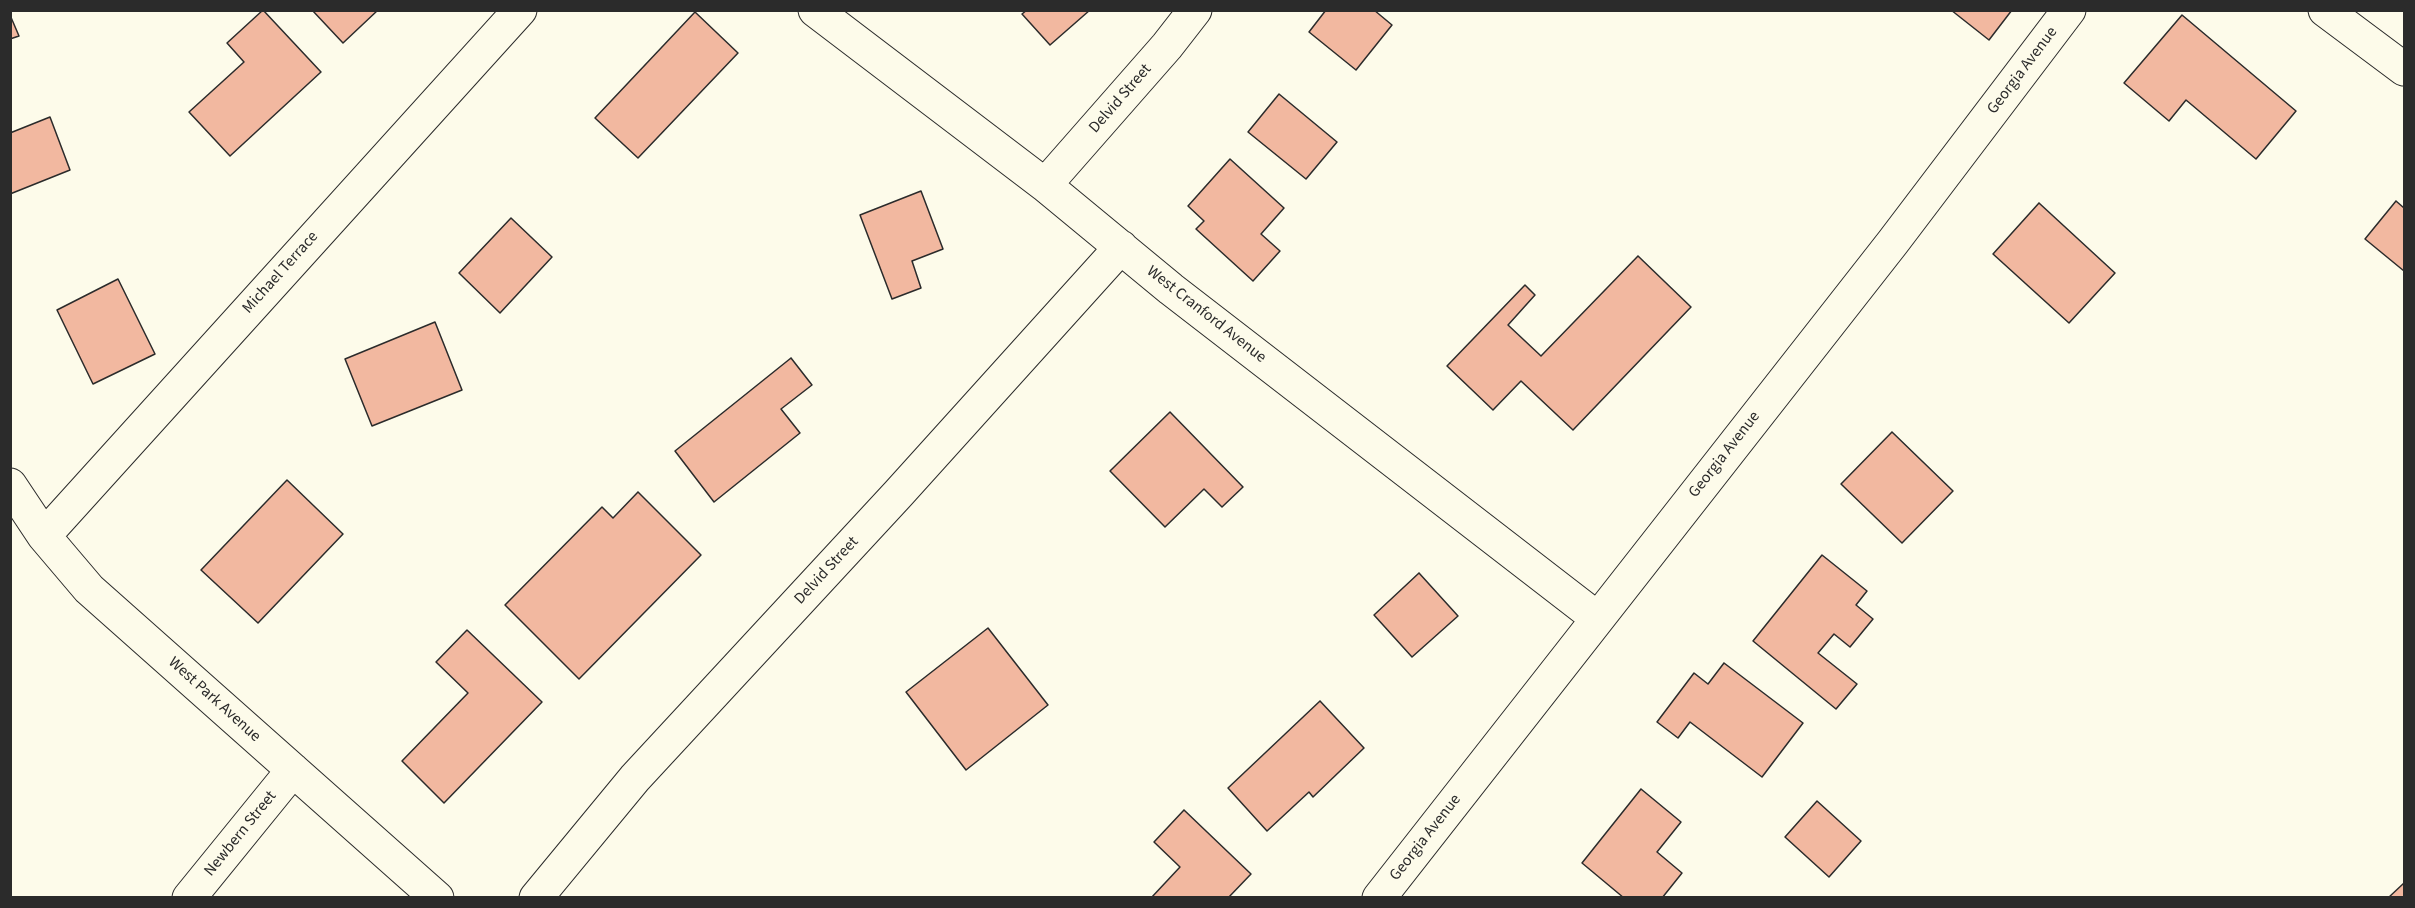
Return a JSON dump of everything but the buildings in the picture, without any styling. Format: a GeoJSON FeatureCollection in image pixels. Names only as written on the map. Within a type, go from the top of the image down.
{"type":"FeatureCollection","features":[{"type":"Feature","properties":{"kind":"street","name":"Michael Terrace"},"geometry":{"type":"LineString","coordinates":[[44,536],[520,10]]}},
{"type":"Feature","properties":{"kind":"street","name":"West Cranford Avenue"},"geometry":{"type":"LineString","coordinates":[[815,10],[1046,185],[1171,289],[1597,618]]}},
{"type":"Feature","properties":{"kind":"street","name":"Delvid Street"},"geometry":{"type":"LineString","coordinates":[[1046,185],[1167,46],[1195,10]]}},
{"type":"Feature","properties":{"kind":"street","name":"Georgia Avenue"},"geometry":{"type":"LineString","coordinates":[[1379,897],[1893,242],[2069,10]]}},
{"type":"Feature","properties":{"kind":"street"},"geometry":{"type":"LineString","coordinates":[[2325,10],[2404,69]]}},
{"type":"Feature","properties":{"kind":"street","name":"Delvid Street"},"geometry":{"type":"LineString","coordinates":[[536,897],[635,778],[898,494],[1121,247]]}},
{"type":"Feature","properties":{"kind":"street","name":"West Park Avenue"},"geometry":{"type":"LineString","coordinates":[[10,485],[44,536],[89,589],[437,897]]}},
{"type":"Feature","properties":{"kind":"street","name":"Newbern Street"},"geometry":{"type":"LineString","coordinates":[[189,897],[293,770]]}}]}
